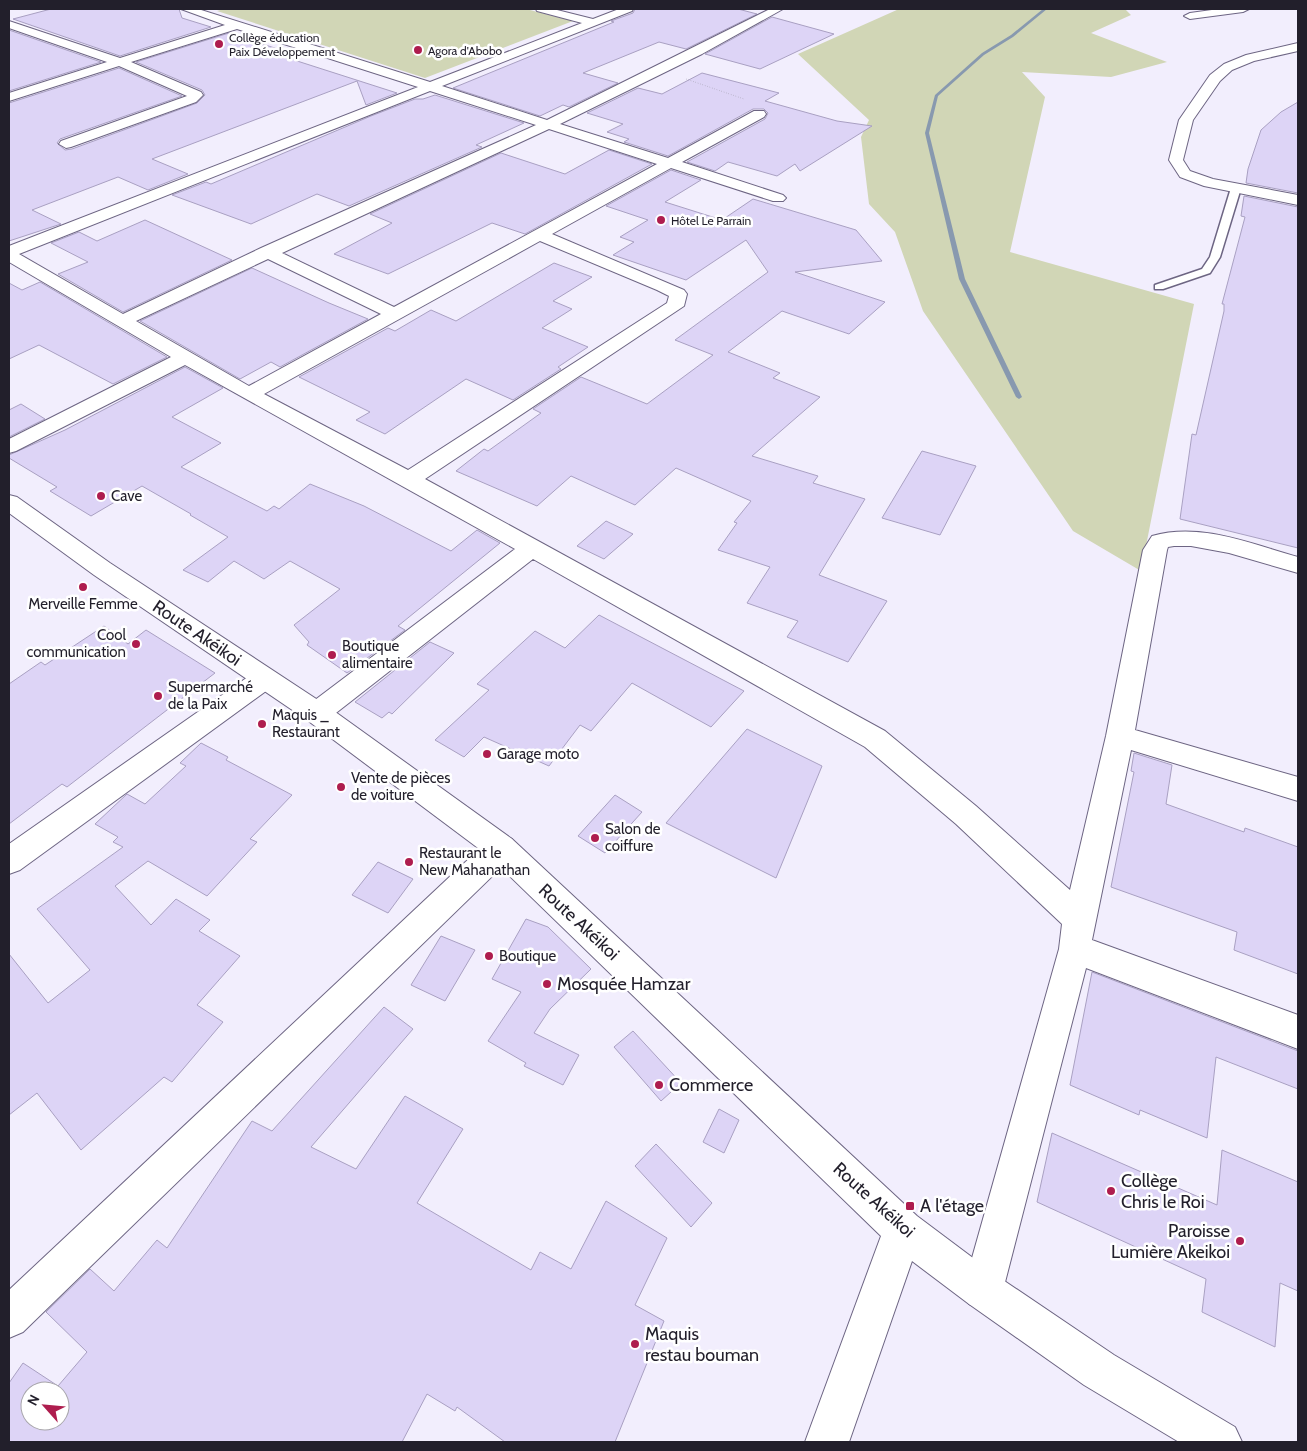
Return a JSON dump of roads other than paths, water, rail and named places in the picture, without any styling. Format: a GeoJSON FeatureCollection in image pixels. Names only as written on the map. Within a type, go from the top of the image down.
{"type":"FeatureCollection","features":[{"type":"Feature","properties":{"kind":"street"},"geometry":{"type":"LineString","coordinates":[[190,9],[425,87],[778,198]]}},
{"type":"Feature","properties":{"kind":"street"},"geometry":{"type":"LineString","coordinates":[[541,9],[592,22]]}},
{"type":"Feature","properties":{"kind":"street"},"geometry":{"type":"LineString","coordinates":[[9,254],[425,87],[628,9]]}},
{"type":"Feature","properties":{"kind":"street"},"geometry":{"type":"LineString","coordinates":[[124,320],[267,252],[546,125],[732,34],[778,9]]}},
{"type":"Feature","properties":{"kind":"street"},"geometry":{"type":"LineString","coordinates":[[1190,16],[1243,9]]}},
{"type":"Feature","properties":{"kind":"street"},"geometry":{"type":"LineString","coordinates":[[10,17],[120,62],[195,96],[66,144]]}},
{"type":"Feature","properties":{"kind":"street"},"geometry":{"type":"LineString","coordinates":[[9,97],[236,25]]}},
{"type":"Feature","properties":{"kind":"street"},"geometry":{"type":"LineString","coordinates":[[1298,47],[1250,58],[1228,67],[1215,78],[1186,120],[1176,160],[1184,174],[1209,183],[1298,200]]}},
{"type":"Feature","properties":{"kind":"street"},"geometry":{"type":"LineString","coordinates":[[249,394],[759,114]]}},
{"type":"Feature","properties":{"kind":"street"},"geometry":{"type":"LineString","coordinates":[[409,479],[675,306],[678,294],[663,286],[539,235]]}},
{"type":"Feature","properties":{"kind":"street"},"geometry":{"type":"LineString","coordinates":[[267,252],[394,314]]}},
{"type":"Feature","properties":{"kind":"street"},"geometry":{"type":"LineString","coordinates":[[9,254],[249,394],[533,547],[875,739],[966,815],[1077,934],[1298,1032]]}},
{"type":"Feature","properties":{"kind":"street"},"geometry":{"type":"LineString","coordinates":[[9,447],[185,357]]}},
{"type":"Feature","properties":{"kind":"street","name":"Route Akéikoi"},"geometry":{"type":"LineString","coordinates":[[9,502],[264,679],[317,713],[501,848],[903,1230],[983,1290],[1099,1370],[1220,1442]]}},
{"type":"Feature","properties":{"kind":"street"},"geometry":{"type":"LineString","coordinates":[[983,1290],[1077,934],[1120,736],[1155,550],[1160,541],[1176,537],[1208,541],[1298,566]]}},
{"type":"Feature","properties":{"kind":"street"},"geometry":{"type":"LineString","coordinates":[[317,713],[533,547]]}},
{"type":"Feature","properties":{"kind":"street"},"geometry":{"type":"LineString","coordinates":[[9,861],[264,679]]}},
{"type":"Feature","properties":{"kind":"street"},"geometry":{"type":"LineString","coordinates":[[1120,736],[1298,789]]}},
{"type":"Feature","properties":{"kind":"street"},"geometry":{"type":"LineString","coordinates":[[9,1318],[501,848]]}},
{"type":"Feature","properties":{"kind":"street"},"geometry":{"type":"LineString","coordinates":[[827,1442],[903,1230]]}},
{"type":"Feature","properties":{"kind":"lane"},"geometry":{"type":"LineString","coordinates":[[1159,287],[1206,271],[1215,258],[1236,188]]}},
{"type":"Feature","properties":{"kind":"waterway"},"geometry":{"type":"LineString","coordinates":[[1019,397],[962,279],[927,133],[936,96],[983,54],[1012,36],[1045,9]]}},
{"type":"Feature","properties":{"kind":"place","name":"Collège éducation Paix Développement"},"geometry":{"type":"Point","coordinates":[219,44]}},
{"type":"Feature","properties":{"kind":"place","name":"Agora d'Abobo"},"geometry":{"type":"Point","coordinates":[418,50]}},
{"type":"Feature","properties":{"kind":"place","name":"Hôtel Le Parrain"},"geometry":{"type":"Point","coordinates":[661,220]}},
{"type":"Feature","properties":{"kind":"place","name":"Cave"},"geometry":{"type":"Point","coordinates":[101,496]}},
{"type":"Feature","properties":{"kind":"place","name":"Merveille Femme"},"geometry":{"type":"Point","coordinates":[83,587]}},
{"type":"Feature","properties":{"kind":"place","name":"Cool communication"},"geometry":{"type":"Point","coordinates":[136,644]}},
{"type":"Feature","properties":{"kind":"place","name":"Boutique alimentaire"},"geometry":{"type":"Point","coordinates":[332,655]}},
{"type":"Feature","properties":{"kind":"place","name":"Supermarché de la Paix"},"geometry":{"type":"Point","coordinates":[158,696]}},
{"type":"Feature","properties":{"kind":"place","name":"Maquis _ Restaurant"},"geometry":{"type":"Point","coordinates":[262,724]}},
{"type":"Feature","properties":{"kind":"place","name":"Garage moto"},"geometry":{"type":"Point","coordinates":[487,754]}},
{"type":"Feature","properties":{"kind":"place","name":"Vente de pièces de voiture"},"geometry":{"type":"Point","coordinates":[341,787]}},
{"type":"Feature","properties":{"kind":"place","name":"Salon de coiffure"},"geometry":{"type":"Point","coordinates":[595,838]}},
{"type":"Feature","properties":{"kind":"place","name":"Restaurant le New Mahanathan"},"geometry":{"type":"Point","coordinates":[409,862]}},
{"type":"Feature","properties":{"kind":"place","name":"Boutique"},"geometry":{"type":"Point","coordinates":[489,956]}},
{"type":"Feature","properties":{"kind":"place","name":"Mosquée Hamzar"},"geometry":{"type":"Point","coordinates":[547,984]}},
{"type":"Feature","properties":{"kind":"place","name":"Commerce"},"geometry":{"type":"Point","coordinates":[659,1085]}},
{"type":"Feature","properties":{"kind":"place","name":"Collège Chris le Roi"},"geometry":{"type":"Point","coordinates":[1111,1191]}},
{"type":"Feature","properties":{"kind":"place","name":"A l'étage"},"geometry":{"type":"Point","coordinates":[910,1206]}},
{"type":"Feature","properties":{"kind":"place","name":"Paroisse Lumière Akeikoi"},"geometry":{"type":"Point","coordinates":[1240,1241]}},
{"type":"Feature","properties":{"kind":"place","name":"Maquis restau bouman"},"geometry":{"type":"Point","coordinates":[635,1344]}}]}
